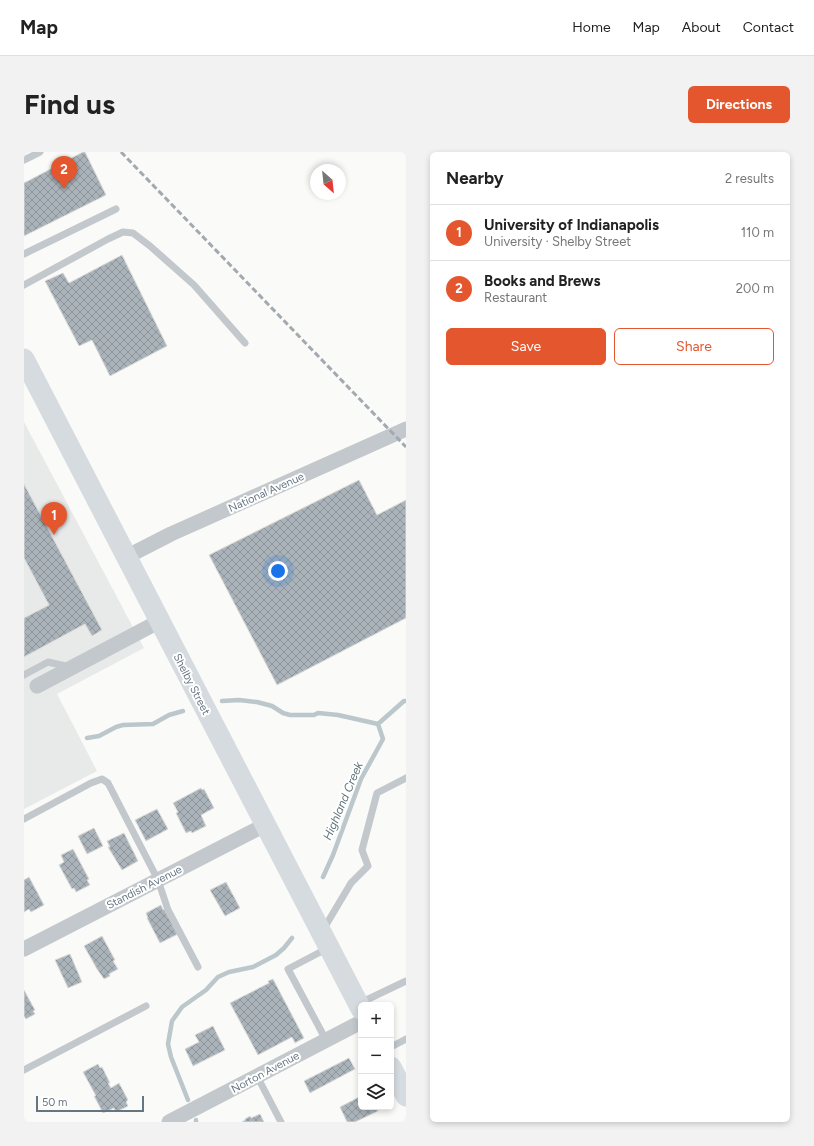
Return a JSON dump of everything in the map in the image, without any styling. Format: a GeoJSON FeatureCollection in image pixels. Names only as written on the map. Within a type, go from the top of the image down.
{"type":"FeatureCollection","features":[{"type":"Feature","properties":{"kind":"main road","name":"Shelby Street"},"geometry":{"type":"LineString","coordinates":[[24,359],[325,940],[358,1008]]}},
{"type":"Feature","properties":{"kind":"main road"},"geometry":{"type":"LineString","coordinates":[[394,1073],[406,1096]]}},
{"type":"Feature","properties":{"kind":"street","name":"National Avenue"},"geometry":{"type":"LineString","coordinates":[[126,557],[171,534],[406,429]]}},
{"type":"Feature","properties":{"kind":"street"},"geometry":{"type":"LineString","coordinates":[[37,686],[160,621]]}},
{"type":"Feature","properties":{"kind":"street","name":"Standish Avenue"},"geometry":{"type":"LineString","coordinates":[[24,949],[265,825]]}},
{"type":"Feature","properties":{"kind":"street","name":"Norton Avenue"},"geometry":{"type":"LineString","coordinates":[[169,1122],[326,1040],[358,1014]]}},
{"type":"Feature","properties":{"kind":"lane"},"geometry":{"type":"LineString","coordinates":[[24,160],[40,152]]}},
{"type":"Feature","properties":{"kind":"lane"},"geometry":{"type":"LineString","coordinates":[[24,254],[116,209]]}},
{"type":"Feature","properties":{"kind":"lane"},"geometry":{"type":"LineString","coordinates":[[24,285],[108,239],[123,232],[133,233],[194,285],[246,343]]}},
{"type":"Feature","properties":{"kind":"lane"},"geometry":{"type":"LineString","coordinates":[[24,675],[48,662],[72,668]]}},
{"type":"Feature","properties":{"kind":"lane"},"geometry":{"type":"LineString","coordinates":[[326,1040],[288,969],[325,940],[351,883],[368,866],[362,850],[377,793],[406,778]]}},
{"type":"Feature","properties":{"kind":"lane"},"geometry":{"type":"LineString","coordinates":[[24,818],[91,783],[102,780],[108,783],[158,880],[168,910],[198,967]]}},
{"type":"Feature","properties":{"kind":"lane"},"geometry":{"type":"LineString","coordinates":[[375,1002],[406,981]]}},
{"type":"Feature","properties":{"kind":"lane"},"geometry":{"type":"LineString","coordinates":[[24,1070],[146,1006]]}},
{"type":"Feature","properties":{"kind":"lane"},"geometry":{"type":"LineString","coordinates":[[394,1045],[406,1039]]}},
{"type":"Feature","properties":{"kind":"lane"},"geometry":{"type":"LineString","coordinates":[[257,1076],[281,1122]]}},
{"type":"Feature","properties":{"kind":"shaded area"},"geometry":{"type":"Polygon","coordinates":[[[24,422],[144,648],[57,694],[97,771],[24,809],[24,422]]]}},
{"type":"Feature","properties":{"kind":"building"},"geometry":{"type":"Polygon","coordinates":[[[85,152],[106,195],[24,236],[24,183],[85,152]]]}},
{"type":"Feature","properties":{"kind":"building"},"geometry":{"type":"Polygon","coordinates":[[[122,255],[167,346],[110,376],[92,340],[79,346],[45,281],[63,273],[69,283],[122,255]]]}},
{"type":"Feature","properties":{"kind":"building"},"geometry":{"type":"Polygon","coordinates":[[[359,480],[377,515],[406,500],[406,618],[277,685],[209,555],[359,480]]]}},
{"type":"Feature","properties":{"kind":"building"},"geometry":{"type":"Polygon","coordinates":[[[24,484],[102,630],[92,636],[85,624],[24,657],[24,618],[49,605],[24,558],[24,484]]]}},
{"type":"Feature","properties":{"kind":"building"},"geometry":{"type":"Polygon","coordinates":[[[201,788],[202,790],[204,789],[214,808],[201,815],[206,826],[192,833],[191,831],[186,833],[176,813],[178,812],[173,803],[201,788]]]}},
{"type":"Feature","properties":{"kind":"building"},"geometry":{"type":"Polygon","coordinates":[[[157,809],[168,829],[146,841],[135,820],[157,809]]]}},
{"type":"Feature","properties":{"kind":"building"},"geometry":{"type":"Polygon","coordinates":[[[94,828],[103,846],[87,854],[78,836],[94,828]]]}},
{"type":"Feature","properties":{"kind":"building"},"geometry":{"type":"Polygon","coordinates":[[[124,833],[138,861],[122,870],[108,847],[110,847],[107,841],[124,833]]]}},
{"type":"Feature","properties":{"kind":"building"},"geometry":{"type":"Polygon","coordinates":[[[73,849],[89,879],[87,880],[90,885],[76,892],[74,888],[72,889],[59,865],[64,862],[61,855],[73,849]]]}},
{"type":"Feature","properties":{"kind":"building"},"geometry":{"type":"Polygon","coordinates":[[[29,877],[44,905],[31,912],[29,909],[24,912],[24,880],[29,877]]]}},
{"type":"Feature","properties":{"kind":"building"},"geometry":{"type":"Polygon","coordinates":[[[226,882],[240,908],[225,916],[210,890],[226,882]]]}},
{"type":"Feature","properties":{"kind":"building"},"geometry":{"type":"Polygon","coordinates":[[[161,905],[178,934],[160,943],[147,918],[146,913],[161,905]]]}},
{"type":"Feature","properties":{"kind":"building"},"geometry":{"type":"Polygon","coordinates":[[[102,936],[115,960],[113,961],[118,969],[104,979],[84,946],[102,936]]]}},
{"type":"Feature","properties":{"kind":"building"},"geometry":{"type":"Polygon","coordinates":[[[70,954],[82,982],[68,988],[55,960],[70,954]]]}},
{"type":"Feature","properties":{"kind":"building"},"geometry":{"type":"Polygon","coordinates":[[[273,979],[304,1038],[295,1043],[292,1037],[258,1055],[230,1003],[269,983],[268,981],[273,979]]]}},
{"type":"Feature","properties":{"kind":"building"},"geometry":{"type":"Polygon","coordinates":[[[24,990],[35,1010],[33,1011],[35,1014],[26,1019],[24,1016],[24,990]]]}},
{"type":"Feature","properties":{"kind":"building"},"geometry":{"type":"Polygon","coordinates":[[[213,1026],[225,1050],[193,1066],[185,1049],[199,1042],[195,1035],[213,1026]]]}},
{"type":"Feature","properties":{"kind":"building"},"geometry":{"type":"Polygon","coordinates":[[[349,1058],[355,1069],[310,1093],[304,1081],[349,1058]]]}},
{"type":"Feature","properties":{"kind":"building"},"geometry":{"type":"Polygon","coordinates":[[[98,1064],[100,1068],[102,1067],[111,1088],[119,1083],[128,1100],[126,1102],[128,1106],[116,1112],[114,1108],[103,1113],[83,1072],[98,1064]]]}},
{"type":"Feature","properties":{"kind":"building"},"geometry":{"type":"Polygon","coordinates":[[[358,1098],[358,1110],[378,1111],[355,1122],[347,1122],[340,1107],[358,1098]]]}},
{"type":"Feature","properties":{"kind":"building"},"geometry":{"type":"Polygon","coordinates":[[[260,1114],[264,1122],[242,1122],[250,1116],[251,1118],[260,1114]]]}},
{"type":"Feature","properties":{"kind":"waterway"},"geometry":{"type":"LineString","coordinates":[[222,701],[239,700],[257,702],[272,706],[283,713],[290,715],[314,715],[318,713],[338,715],[378,724]]}},
{"type":"Feature","properties":{"kind":"waterway","name":"Highland Creek"},"geometry":{"type":"LineString","coordinates":[[378,724],[404,701],[406,701]]}},
{"type":"Feature","properties":{"kind":"waterway"},"geometry":{"type":"LineString","coordinates":[[87,738],[99,736],[123,725],[153,724],[169,715],[183,711]]}},
{"type":"Feature","properties":{"kind":"waterway","name":"Highland Creek"},"geometry":{"type":"LineString","coordinates":[[323,877],[333,855],[361,779],[383,739],[378,724]]}},
{"type":"Feature","properties":{"kind":"waterway","name":"Highland Creek"},"geometry":{"type":"LineString","coordinates":[[188,1100],[171,1057],[168,1044],[172,1021],[182,1007],[206,990],[218,977],[229,972],[253,967],[276,955],[292,938]]}},
{"type":"Feature","properties":{"kind":"railway"},"geometry":{"type":"LineString","coordinates":[[121,152],[406,447]]}},
{"type":"Feature","properties":{"kind":"place","name":"Books and Brews"},"geometry":{"type":"Point","coordinates":[64,189]}},
{"type":"Feature","properties":{"kind":"place","name":"University of Indianapolis"},"geometry":{"type":"Point","coordinates":[54,535]}}]}
